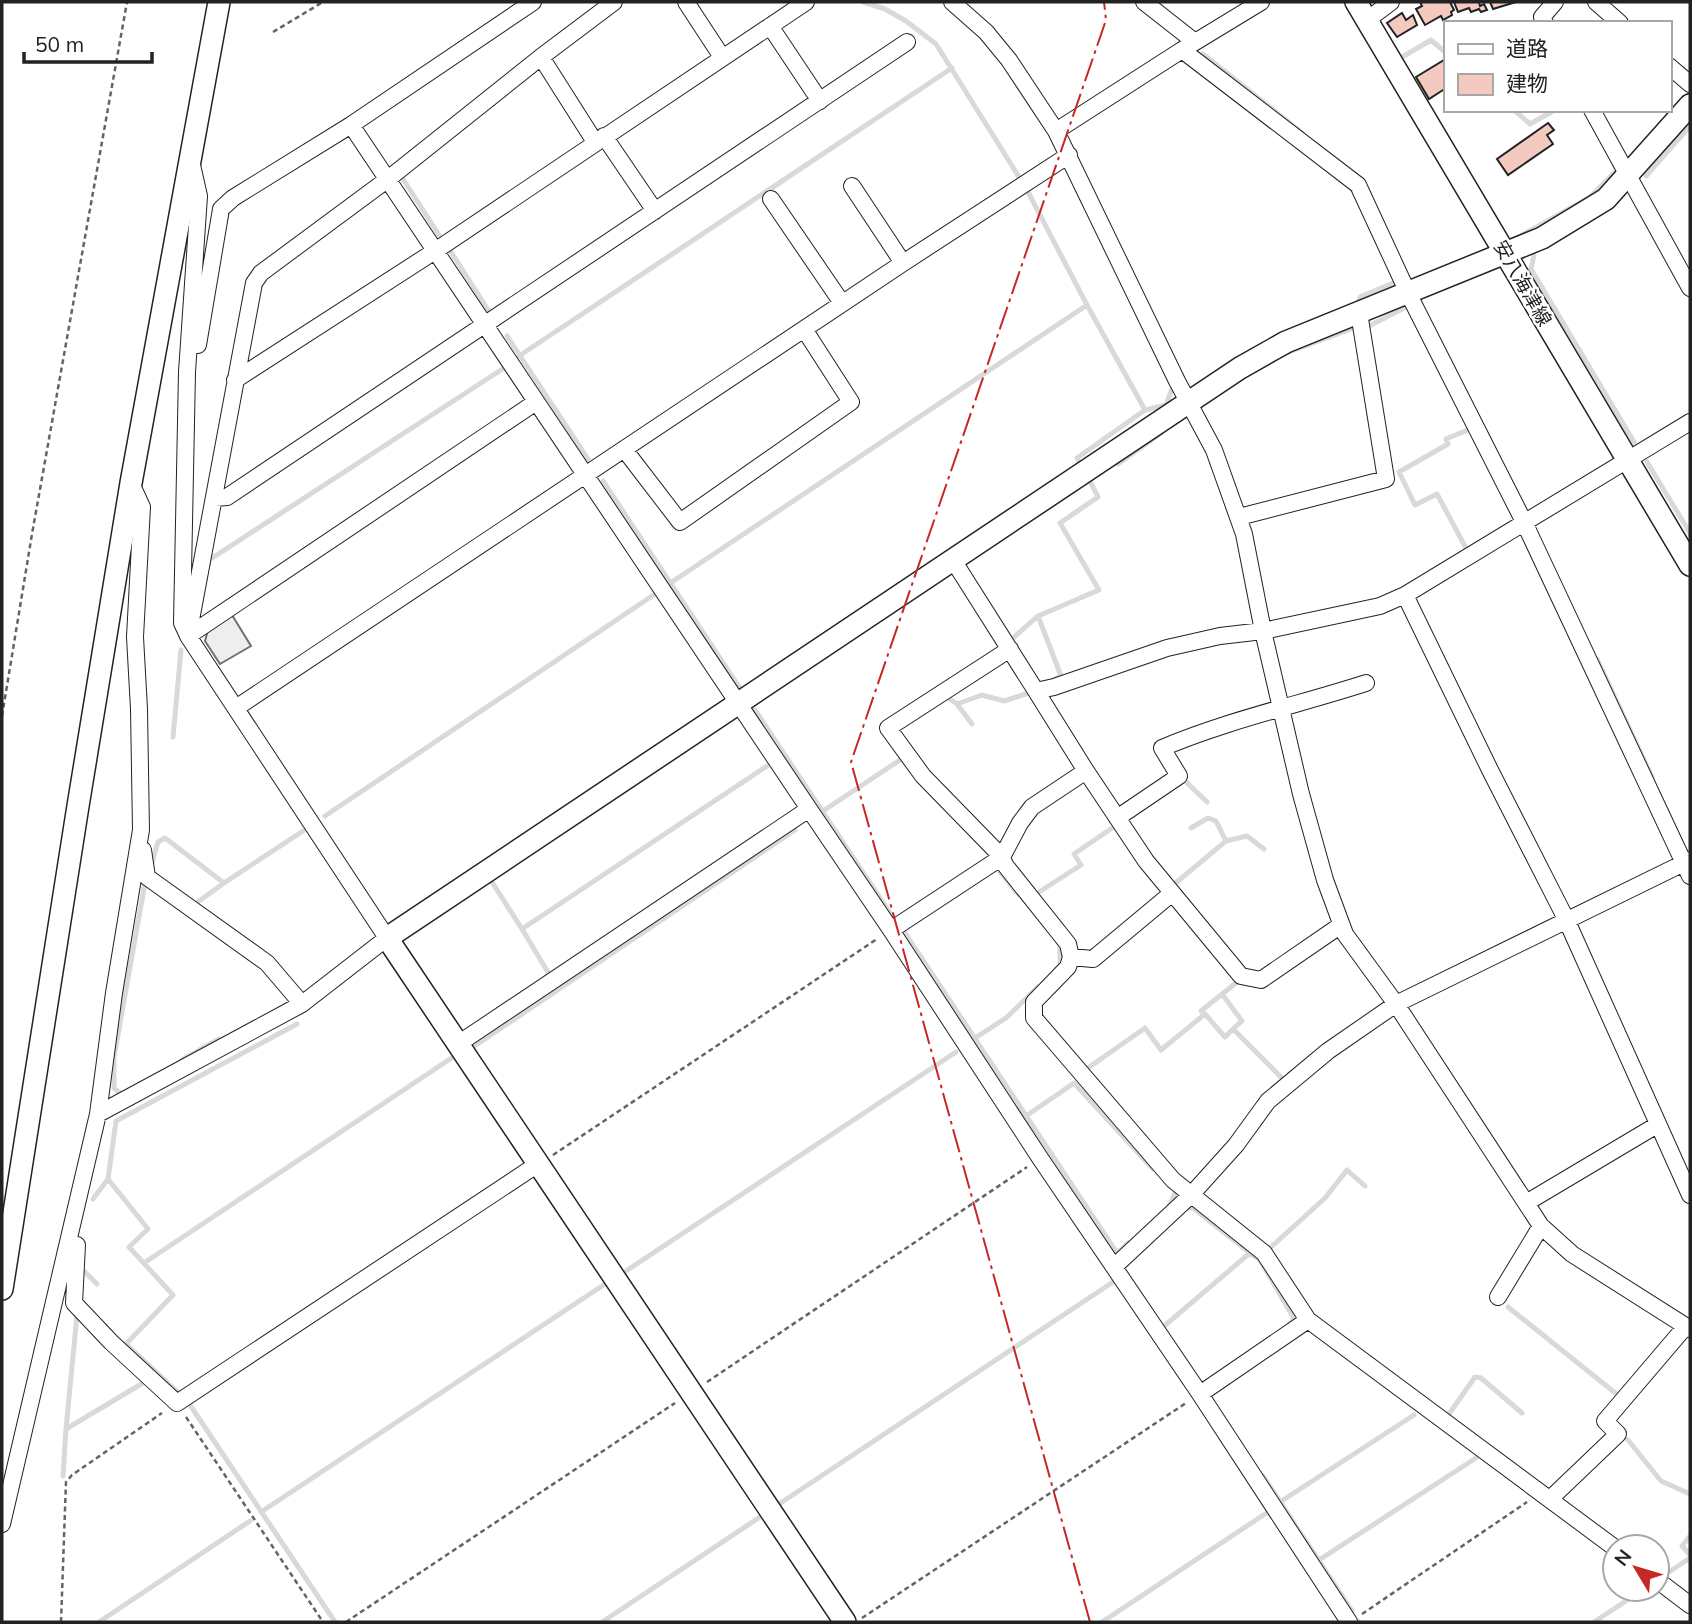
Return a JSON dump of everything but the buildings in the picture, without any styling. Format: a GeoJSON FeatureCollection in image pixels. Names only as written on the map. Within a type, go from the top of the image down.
{"type":"FeatureCollection","features":[{"type":"Feature","properties":{"kind":"street"},"geometry":{"type":"LineString","coordinates":[[2,1289],[131,483],[219,2]]}},
{"type":"Feature","properties":{"kind":"street"},"geometry":{"type":"LineString","coordinates":[[187,372],[195,363],[221,209],[233,198],[351,125],[533,2]]}},
{"type":"Feature","properties":{"kind":"street"},"geometry":{"type":"LineString","coordinates":[[188,636],[254,283],[261,273],[388,179],[614,2]]}},
{"type":"Feature","properties":{"kind":"street"},"geometry":{"type":"LineString","coordinates":[[686,2],[722,57]]}},
{"type":"Feature","properties":{"kind":"street"},"geometry":{"type":"LineString","coordinates":[[235,380],[435,251],[806,2]]}},
{"type":"Feature","properties":{"kind":"street"},"geometry":{"type":"LineString","coordinates":[[952,2],[986,32],[1009,60],[1056,131],[1214,450],[1239,517],[1307,819],[1341,925],[1541,1226],[1572,1254],[1688,1328],[1605,1421],[1618,1434],[1546,1496]]}},
{"type":"Feature","properties":{"kind":"street"},"geometry":{"type":"LineString","coordinates":[[1115,1266],[1191,1195],[1236,1145],[1268,1101],[1328,1051],[1396,1004],[1566,919],[1688,866],[1524,522],[1408,293],[1358,184],[1188,46],[1144,2]]}},
{"type":"Feature","properties":{"kind":"street"},"geometry":{"type":"LineString","coordinates":[[1056,131],[1261,2]]}},
{"type":"Feature","properties":{"kind":"street"},"geometry":{"type":"LineString","coordinates":[[1361,11],[1391,2]]}},
{"type":"Feature","properties":{"kind":"street"},"geometry":{"type":"LineString","coordinates":[[1544,21],[1542,17],[1555,2]]}},
{"type":"Feature","properties":{"kind":"street"},"geometry":{"type":"LineString","coordinates":[[1596,2],[1618,21]]}},
{"type":"Feature","properties":{"kind":"street","name":"安八海津線"},"geometry":{"type":"LineString","coordinates":[[1361,11],[1690,565]]}},
{"type":"Feature","properties":{"kind":"street"},"geometry":{"type":"LineString","coordinates":[[771,26],[820,100]]}},
{"type":"Feature","properties":{"kind":"street"},"geometry":{"type":"LineString","coordinates":[[215,498],[227,497],[907,42]]}},
{"type":"Feature","properties":{"kind":"street"},"geometry":{"type":"LineString","coordinates":[[541,57],[654,211]]}},
{"type":"Feature","properties":{"kind":"street"},"geometry":{"type":"LineString","coordinates":[[1671,68],[1690,84]]}},
{"type":"Feature","properties":{"kind":"street"},"geometry":{"type":"LineString","coordinates":[[99,1114],[302,1004],[387,938],[1240,368],[1286,342],[1542,238],[1583,214],[1606,199],[1690,105]]}},
{"type":"Feature","properties":{"kind":"street"},"geometry":{"type":"LineString","coordinates":[[1593,112],[1690,288]]}},
{"type":"Feature","properties":{"kind":"street"},"geometry":{"type":"LineString","coordinates":[[351,125],[891,930],[1040,1158],[1355,1618]]}},
{"type":"Feature","properties":{"kind":"street"},"geometry":{"type":"LineString","coordinates":[[236,708],[902,263],[1069,155]]}},
{"type":"Feature","properties":{"kind":"street"},"geometry":{"type":"LineString","coordinates":[[191,163],[199,196],[187,372],[182,623],[387,938],[845,1622]]}},
{"type":"Feature","properties":{"kind":"street"},"geometry":{"type":"LineString","coordinates":[[852,186],[902,263]]}},
{"type":"Feature","properties":{"kind":"street"},"geometry":{"type":"LineString","coordinates":[[771,198],[842,303]]}},
{"type":"Feature","properties":{"kind":"street"},"geometry":{"type":"LineString","coordinates":[[1239,517],[1386,479],[1359,313]]}},
{"type":"Feature","properties":{"kind":"street"},"geometry":{"type":"LineString","coordinates":[[624,449],[680,522],[851,402],[804,329]]}},
{"type":"Feature","properties":{"kind":"street"},"geometry":{"type":"LineString","coordinates":[[188,636],[536,402]]}},
{"type":"Feature","properties":{"kind":"street"},"geometry":{"type":"LineString","coordinates":[[1036,691],[1167,648],[1380,606],[1405,595],[1690,422]]}},
{"type":"Feature","properties":{"kind":"street"},"geometry":{"type":"LineString","coordinates":[[131,483],[142,507],[135,637],[141,830],[146,877],[267,963],[302,1004]]}},
{"type":"Feature","properties":{"kind":"street"},"geometry":{"type":"LineString","coordinates":[[953,560],[1146,861],[1241,976],[1261,980],[1341,925]]}},
{"type":"Feature","properties":{"kind":"street"},"geometry":{"type":"LineString","coordinates":[[1405,595],[1566,919],[1690,1195]]}},
{"type":"Feature","properties":{"kind":"street"},"geometry":{"type":"LineString","coordinates":[[1010,649],[888,728],[923,776],[1002,857],[1005,865],[1068,944],[1071,957],[1068,967],[1034,1002],[1034,1018],[1173,1180],[1264,1252],[1308,1320],[1601,1537]]}},
{"type":"Feature","properties":{"kind":"street"},"geometry":{"type":"LineString","coordinates":[[1117,818],[1179,776],[1162,748],[1205,730],[1366,682]]}},
{"type":"Feature","properties":{"kind":"street"},"geometry":{"type":"LineString","coordinates":[[891,930],[1002,857],[1020,822],[1032,807],[1086,771]]}},
{"type":"Feature","properties":{"kind":"street"},"geometry":{"type":"LineString","coordinates":[[458,1044],[808,809]]}},
{"type":"Feature","properties":{"kind":"street"},"geometry":{"type":"LineString","coordinates":[[2,1524],[99,1114],[114,993],[141,830]]}},
{"type":"Feature","properties":{"kind":"street"},"geometry":{"type":"LineString","coordinates":[[1071,957],[1093,959],[1171,894]]}},
{"type":"Feature","properties":{"kind":"street"},"geometry":{"type":"LineString","coordinates":[[1526,1203],[1657,1125]]}},
{"type":"Feature","properties":{"kind":"street"},"geometry":{"type":"LineString","coordinates":[[78,1206],[74,1303],[111,1342],[177,1403],[538,1164]]}},
{"type":"Feature","properties":{"kind":"street"},"geometry":{"type":"LineString","coordinates":[[1498,1297],[1541,1226]]}},
{"type":"Feature","properties":{"kind":"street"},"geometry":{"type":"LineString","coordinates":[[1200,1394],[1308,1320]]}},
{"type":"Feature","properties":{"kind":"street"},"geometry":{"type":"LineString","coordinates":[[1671,1591],[1690,1605]]}},
{"type":"Feature","properties":{"kind":"path"},"geometry":{"type":"LineString","coordinates":[[2,716],[127,2]]}},
{"type":"Feature","properties":{"kind":"path"},"geometry":{"type":"LineString","coordinates":[[274,32],[323,2]]}},
{"type":"Feature","properties":{"kind":"path"},"geometry":{"type":"LineString","coordinates":[[538,1164],[891,930]]}},
{"type":"Feature","properties":{"kind":"path"},"geometry":{"type":"LineString","coordinates":[[346,1622],[1040,1158]]}},
{"type":"Feature","properties":{"kind":"path"},"geometry":{"type":"LineString","coordinates":[[855,1622],[1200,1394]]}},
{"type":"Feature","properties":{"kind":"path"},"geometry":{"type":"LineString","coordinates":[[61,1622],[66,1482],[72,1475],[177,1403],[323,1622]]}},
{"type":"Feature","properties":{"kind":"path"},"geometry":{"type":"LineString","coordinates":[[1355,1618],[1546,1496]]}},
{"type":"Feature","properties":{"kind":"shaded area"},"geometry":{"type":"Polygon","coordinates":[[[232,615],[251,646],[220,664],[205,641],[208,630],[232,615]]]}},
{"type":"Feature","properties":{"kind":"waterway"},"geometry":{"type":"LineString","coordinates":[[863,2],[885,9],[906,21],[936,44],[1019,177]]}},
{"type":"Feature","properties":{"kind":"waterway"},"geometry":{"type":"LineString","coordinates":[[1404,56],[1431,40],[1444,51]]}},
{"type":"Feature","properties":{"kind":"waterway"},"geometry":{"type":"LineString","coordinates":[[1203,54],[1302,133]]}},
{"type":"Feature","properties":{"kind":"waterway"},"geometry":{"type":"LineString","coordinates":[[519,356],[952,68]]}},
{"type":"Feature","properties":{"kind":"waterway"},"geometry":{"type":"LineString","coordinates":[[1516,112],[1530,124],[1551,112]]}},
{"type":"Feature","properties":{"kind":"waterway"},"geometry":{"type":"LineString","coordinates":[[1646,176],[1690,126]]}},
{"type":"Feature","properties":{"kind":"waterway"},"geometry":{"type":"LineString","coordinates":[[1522,235],[1589,198],[1617,170],[1614,165]]}},
{"type":"Feature","properties":{"kind":"waterway"},"geometry":{"type":"LineString","coordinates":[[403,179],[439,235]]}},
{"type":"Feature","properties":{"kind":"waterway"},"geometry":{"type":"LineString","coordinates":[[1028,192],[1087,305]]}},
{"type":"Feature","properties":{"kind":"waterway"},"geometry":{"type":"LineString","coordinates":[[451,252],[490,313]]}},
{"type":"Feature","properties":{"kind":"waterway"},"geometry":{"type":"LineString","coordinates":[[1534,255],[1531,269],[1634,442]]}},
{"type":"Feature","properties":{"kind":"waterway"},"geometry":{"type":"LineString","coordinates":[[1358,304],[1360,297],[1393,283],[1396,278]]}},
{"type":"Feature","properties":{"kind":"waterway"},"geometry":{"type":"LineString","coordinates":[[669,584],[1087,305],[1145,410]]}},
{"type":"Feature","properties":{"kind":"waterway"},"geometry":{"type":"LineString","coordinates":[[1369,326],[1406,307]]}},
{"type":"Feature","properties":{"kind":"waterway"},"geometry":{"type":"LineString","coordinates":[[1286,353],[1354,328]]}},
{"type":"Feature","properties":{"kind":"waterway"},"geometry":{"type":"LineString","coordinates":[[507,336],[588,459]]}},
{"type":"Feature","properties":{"kind":"waterway"},"geometry":{"type":"LineString","coordinates":[[208,566],[209,560],[504,368]]}},
{"type":"Feature","properties":{"kind":"waterway"},"geometry":{"type":"LineString","coordinates":[[1079,462],[1077,458],[1145,410],[1166,405],[1172,389]]}},
{"type":"Feature","properties":{"kind":"waterway"},"geometry":{"type":"LineString","coordinates":[[1467,550],[1437,494],[1415,505],[1399,472],[1448,444],[1446,439],[1470,429]]}},
{"type":"Feature","properties":{"kind":"waterway"},"geometry":{"type":"LineString","coordinates":[[1118,464],[1161,433]]}},
{"type":"Feature","properties":{"kind":"waterway"},"geometry":{"type":"LineString","coordinates":[[1647,462],[1690,533]]}},
{"type":"Feature","properties":{"kind":"waterway"},"geometry":{"type":"LineString","coordinates":[[603,481],[739,687]]}},
{"type":"Feature","properties":{"kind":"waterway"},"geometry":{"type":"LineString","coordinates":[[1053,680],[1061,676],[1038,616],[1099,590],[1060,523],[1098,497],[1090,481]]}},
{"type":"Feature","properties":{"kind":"waterway"},"geometry":{"type":"LineString","coordinates":[[325,816],[655,594]]}},
{"type":"Feature","properties":{"kind":"waterway"},"geometry":{"type":"LineString","coordinates":[[1012,639],[1038,616]]}},
{"type":"Feature","properties":{"kind":"waterway"},"geometry":{"type":"LineString","coordinates":[[173,737],[181,650]]}},
{"type":"Feature","properties":{"kind":"waterway"},"geometry":{"type":"LineString","coordinates":[[1597,659],[1652,777]]}},
{"type":"Feature","properties":{"kind":"waterway"},"geometry":{"type":"LineString","coordinates":[[957,704],[982,695],[1004,701],[1032,692]]}},
{"type":"Feature","properties":{"kind":"waterway"},"geometry":{"type":"LineString","coordinates":[[945,696],[957,704],[972,724]]}},
{"type":"Feature","properties":{"kind":"waterway"},"geometry":{"type":"LineString","coordinates":[[755,710],[892,916]]}},
{"type":"Feature","properties":{"kind":"waterway"},"geometry":{"type":"LineString","coordinates":[[823,811],[903,758]]}},
{"type":"Feature","properties":{"kind":"waterway"},"geometry":{"type":"LineString","coordinates":[[549,974],[522,929],[767,766]]}},
{"type":"Feature","properties":{"kind":"waterway"},"geometry":{"type":"LineString","coordinates":[[1183,779],[1207,802]]}},
{"type":"Feature","properties":{"kind":"waterway"},"geometry":{"type":"LineString","coordinates":[[1191,828],[1208,818],[1216,821],[1226,841]]}},
{"type":"Feature","properties":{"kind":"waterway"},"geometry":{"type":"LineString","coordinates":[[1039,892],[1081,865],[1074,854],[1115,826]]}},
{"type":"Feature","properties":{"kind":"waterway"},"geometry":{"type":"LineString","coordinates":[[473,1047],[795,830]]}},
{"type":"Feature","properties":{"kind":"waterway"},"geometry":{"type":"LineString","coordinates":[[197,905],[195,904],[224,883],[303,831]]}},
{"type":"Feature","properties":{"kind":"waterway"},"geometry":{"type":"LineString","coordinates":[[1172,886],[1226,841],[1247,836],[1264,849]]}},
{"type":"Feature","properties":{"kind":"waterway"},"geometry":{"type":"LineString","coordinates":[[151,866],[158,842],[165,838],[224,883]]}},
{"type":"Feature","properties":{"kind":"waterway"},"geometry":{"type":"LineString","coordinates":[[1000,872],[1018,894]]}},
{"type":"Feature","properties":{"kind":"waterway"},"geometry":{"type":"LineString","coordinates":[[490,879],[522,929]]}},
{"type":"Feature","properties":{"kind":"waterway"},"geometry":{"type":"LineString","coordinates":[[125,1092],[121,1094],[114,1088],[114,1057],[145,883]]}},
{"type":"Feature","properties":{"kind":"waterway"},"geometry":{"type":"LineString","coordinates":[[903,930],[1117,1253],[1128,1243]]}},
{"type":"Feature","properties":{"kind":"waterway"},"geometry":{"type":"LineString","coordinates":[[1057,968],[1060,966],[1058,942]]}},
{"type":"Feature","properties":{"kind":"waterway"},"geometry":{"type":"LineString","coordinates":[[1085,1070],[1145,1028],[1161,1050],[1205,1014],[1201,1011],[1241,979]]}},
{"type":"Feature","properties":{"kind":"waterway"},"geometry":{"type":"LineString","coordinates":[[975,1038],[1006,1018],[1038,987]]}},
{"type":"Feature","properties":{"kind":"waterway"},"geometry":{"type":"LineString","coordinates":[[1222,994],[1242,1021],[1233,1029]]}},
{"type":"Feature","properties":{"kind":"waterway"},"geometry":{"type":"LineString","coordinates":[[1205,1014],[1225,1037],[1233,1029],[1283,1079]]}},
{"type":"Feature","properties":{"kind":"waterway"},"geometry":{"type":"LineString","coordinates":[[181,1395],[126,1344],[173,1295],[129,1247],[148,1229],[108,1179],[116,1121],[297,1024]]}},
{"type":"Feature","properties":{"kind":"waterway"},"geometry":{"type":"LineString","coordinates":[[182,1060],[219,1039]]}},
{"type":"Feature","properties":{"kind":"waterway"},"geometry":{"type":"LineString","coordinates":[[626,1271],[956,1052]]}},
{"type":"Feature","properties":{"kind":"waterway"},"geometry":{"type":"LineString","coordinates":[[144,1263],[453,1057]]}},
{"type":"Feature","properties":{"kind":"waterway"},"geometry":{"type":"LineString","coordinates":[[1026,1116],[1074,1083],[1153,1169]]}},
{"type":"Feature","properties":{"kind":"waterway"},"geometry":{"type":"LineString","coordinates":[[1269,1249],[1325,1198],[1347,1170],[1365,1186]]}},
{"type":"Feature","properties":{"kind":"waterway"},"geometry":{"type":"LineString","coordinates":[[93,1199],[108,1179]]}},
{"type":"Feature","properties":{"kind":"waterway"},"geometry":{"type":"LineString","coordinates":[[1169,1206],[1175,1193]]}},
{"type":"Feature","properties":{"kind":"waterway"},"geometry":{"type":"LineString","coordinates":[[1163,1327],[1250,1253],[1193,1208],[1188,1208]]}},
{"type":"Feature","properties":{"kind":"waterway"},"geometry":{"type":"LineString","coordinates":[[1250,1253],[1260,1260],[1293,1317],[1290,1323]]}},
{"type":"Feature","properties":{"kind":"waterway"},"geometry":{"type":"LineString","coordinates":[[83,1270],[97,1284]]}},
{"type":"Feature","properties":{"kind":"waterway"},"geometry":{"type":"LineString","coordinates":[[776,1506],[1113,1282]]}},
{"type":"Feature","properties":{"kind":"waterway"},"geometry":{"type":"LineString","coordinates":[[261,1512],[605,1284]]}},
{"type":"Feature","properties":{"kind":"waterway"},"geometry":{"type":"LineString","coordinates":[[1508,1307],[1619,1396]]}},
{"type":"Feature","properties":{"kind":"waterway"},"geometry":{"type":"LineString","coordinates":[[77,1315],[66,1429],[143,1383]]}},
{"type":"Feature","properties":{"kind":"waterway"},"geometry":{"type":"LineString","coordinates":[[1449,1414],[1475,1377],[1481,1378],[1522,1413]]}},
{"type":"Feature","properties":{"kind":"waterway"},"geometry":{"type":"LineString","coordinates":[[188,1402],[335,1622]]}},
{"type":"Feature","properties":{"kind":"waterway"},"geometry":{"type":"LineString","coordinates":[[1280,1502],[1414,1415]]}},
{"type":"Feature","properties":{"kind":"waterway"},"geometry":{"type":"LineString","coordinates":[[63,1476],[66,1429]]}},
{"type":"Feature","properties":{"kind":"waterway"},"geometry":{"type":"LineString","coordinates":[[1628,1440],[1661,1481],[1690,1494]]}},
{"type":"Feature","properties":{"kind":"waterway"},"geometry":{"type":"LineString","coordinates":[[1319,1560],[1476,1458]]}},
{"type":"Feature","properties":{"kind":"waterway"},"geometry":{"type":"LineString","coordinates":[[1263,1476],[1352,1611]]}},
{"type":"Feature","properties":{"kind":"waterway"},"geometry":{"type":"LineString","coordinates":[[1102,1622],[1265,1514]]}},
{"type":"Feature","properties":{"kind":"waterway"},"geometry":{"type":"LineString","coordinates":[[602,1622],[763,1515]]}},
{"type":"Feature","properties":{"kind":"waterway"},"geometry":{"type":"LineString","coordinates":[[99,1622],[250,1521]]}},
{"type":"Feature","properties":{"kind":"waterway"},"geometry":{"type":"LineString","coordinates":[[1690,1536],[1682,1546],[1690,1555]]}},
{"type":"Feature","properties":{"kind":"waterway"},"geometry":{"type":"LineString","coordinates":[[1671,1571],[1690,1558]]}},
{"type":"Feature","properties":{"kind":"waterway"},"geometry":{"type":"LineString","coordinates":[[1594,1622],[1623,1603]]}},
{"type":"Feature","properties":{"kind":"power"},"geometry":{"type":"LineString","coordinates":[[1090,1622],[851,762],[1106,20],[1104,2]]}}]}
